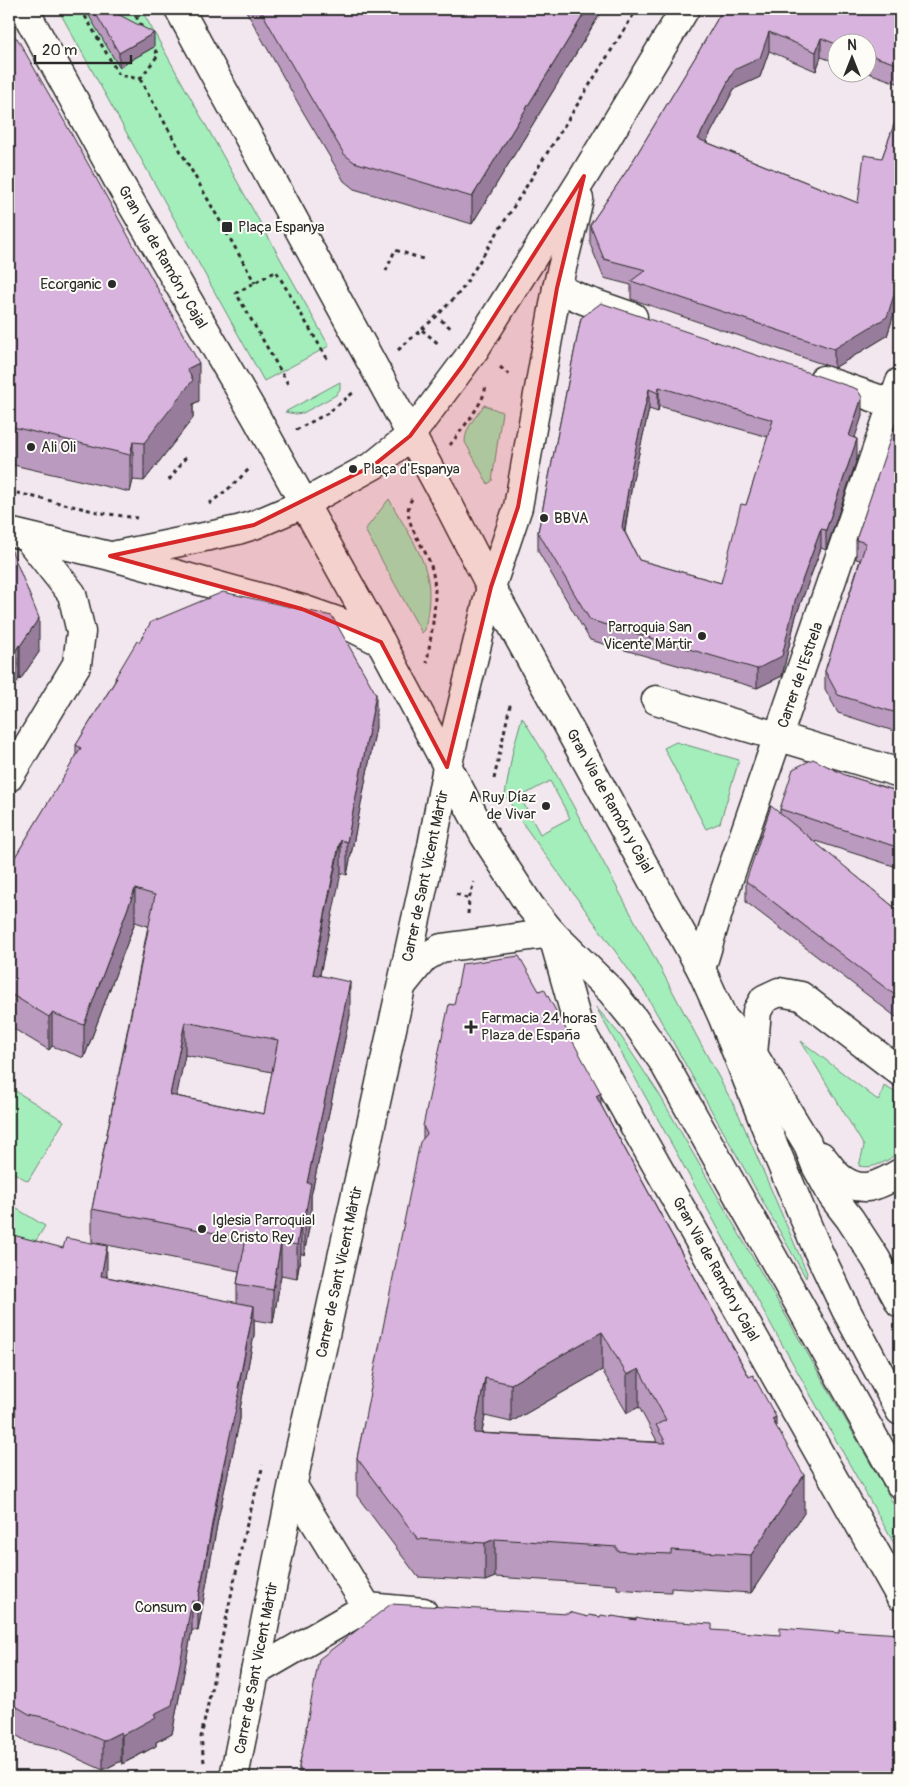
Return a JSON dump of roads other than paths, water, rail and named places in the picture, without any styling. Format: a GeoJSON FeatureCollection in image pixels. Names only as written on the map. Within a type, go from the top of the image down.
{"type":"FeatureCollection","features":[{"type":"Feature","properties":{"kind":"main road","name":"Gran Via de Ramón y Cajal"},"geometry":{"type":"LineString","coordinates":[[24,9],[119,182],[256,417],[303,504]]}},
{"type":"Feature","properties":{"kind":"main road"},"geometry":{"type":"LineString","coordinates":[[179,9],[441,490],[491,588]]}},
{"type":"Feature","properties":{"kind":"main road"},"geometry":{"type":"LineString","coordinates":[[110,556],[238,530],[254,525],[303,504],[374,465],[410,436],[475,349],[584,176],[685,9]]}},
{"type":"Feature","properties":{"kind":"main road"},"geometry":{"type":"LineString","coordinates":[[447,767],[491,588],[518,507],[557,288],[584,176]]}},
{"type":"Feature","properties":{"kind":"main road"},"geometry":{"type":"LineString","coordinates":[[557,288],[584,300],[659,325]]}},
{"type":"Feature","properties":{"kind":"main road"},"geometry":{"type":"LineString","coordinates":[[799,372],[898,396]]}},
{"type":"Feature","properties":{"kind":"main road","name":"Carrer de l'Estrela"},"geometry":{"type":"LineString","coordinates":[[701,969],[724,893],[898,396]]}},
{"type":"Feature","properties":{"kind":"main road"},"geometry":{"type":"LineString","coordinates":[[303,504],[382,642],[447,767]]}},
{"type":"Feature","properties":{"kind":"main road"},"geometry":{"type":"LineString","coordinates":[[18,535],[110,556],[302,609],[345,624],[382,642]]}},
{"type":"Feature","properties":{"kind":"main road"},"geometry":{"type":"LineString","coordinates":[[9,777],[77,664],[81,632],[72,594],[18,535]]}},
{"type":"Feature","properties":{"kind":"main road","name":"Gran Via de Ramón y Cajal"},"geometry":{"type":"LineString","coordinates":[[491,588],[701,969],[818,1250],[846,1310],[900,1411]]}},
{"type":"Feature","properties":{"kind":"main road"},"geometry":{"type":"LineString","coordinates":[[656,700],[900,773]]}},
{"type":"Feature","properties":{"kind":"main road","name":"Gran Via de Ramón y Cajal"},"geometry":{"type":"LineString","coordinates":[[447,767],[484,835],[530,906],[552,933],[611,991],[634,1018],[662,1060],[900,1484]]}},
{"type":"Feature","properties":{"kind":"main road","name":"Carrer de Sant Vicent Màrtir"},"geometry":{"type":"LineString","coordinates":[[234,1777],[293,1486],[402,985],[447,767]]}},
{"type":"Feature","properties":{"kind":"main road","name":"Gran Via de Ramón y Cajal"},"geometry":{"type":"LineString","coordinates":[[552,933],[579,1028],[900,1596]]}},
{"type":"Feature","properties":{"kind":"main road"},"geometry":{"type":"LineString","coordinates":[[402,985],[424,958],[441,948],[552,933]]}},
{"type":"Feature","properties":{"kind":"main road"},"geometry":{"type":"LineString","coordinates":[[754,1054],[757,1011],[764,999],[779,992],[801,996],[900,1072]]}},
{"type":"Feature","properties":{"kind":"main road","name":"Gran Via de Ramón y Cajal"},"geometry":{"type":"LineString","coordinates":[[723,1018],[754,1054],[807,1143],[816,1166],[833,1197],[876,1258],[900,1303]]}},
{"type":"Feature","properties":{"kind":"main road"},"geometry":{"type":"LineString","coordinates":[[807,1143],[838,1176],[854,1187],[871,1188],[900,1174]]}},
{"type":"Feature","properties":{"kind":"main road"},"geometry":{"type":"LineString","coordinates":[[293,1486],[367,1607]]}},
{"type":"Feature","properties":{"kind":"main road"},"geometry":{"type":"LineString","coordinates":[[255,1672],[367,1607],[445,1614]]}},
{"type":"Feature","properties":{"kind":"place","name":"Plaça Espanya"},"geometry":{"type":"Point","coordinates":[227,227]}},
{"type":"Feature","properties":{"kind":"place","name":"Ecorganic"},"geometry":{"type":"Point","coordinates":[112,284]}},
{"type":"Feature","properties":{"kind":"place","name":"Ali Oli"},"geometry":{"type":"Point","coordinates":[31,447]}},
{"type":"Feature","properties":{"kind":"place","name":"Plaça d'Espanya"},"geometry":{"type":"Point","coordinates":[353,469]}},
{"type":"Feature","properties":{"kind":"place","name":"BBVA"},"geometry":{"type":"Point","coordinates":[544,518]}},
{"type":"Feature","properties":{"kind":"place","name":"Parroquia San Vicente Mártir"},"geometry":{"type":"Point","coordinates":[702,636]}},
{"type":"Feature","properties":{"kind":"place","name":"A Ruy Díaz de Vivar"},"geometry":{"type":"Point","coordinates":[546,806]}},
{"type":"Feature","properties":{"kind":"place","name":"Farmacia 24 horas Plaza de España"},"geometry":{"type":"Point","coordinates":[471,1027]}},
{"type":"Feature","properties":{"kind":"place","name":"Iglesia Parroquial de Cristo Rey"},"geometry":{"type":"Point","coordinates":[202,1229]}},
{"type":"Feature","properties":{"kind":"place","name":"Consum"},"geometry":{"type":"Point","coordinates":[197,1607]}}]}
